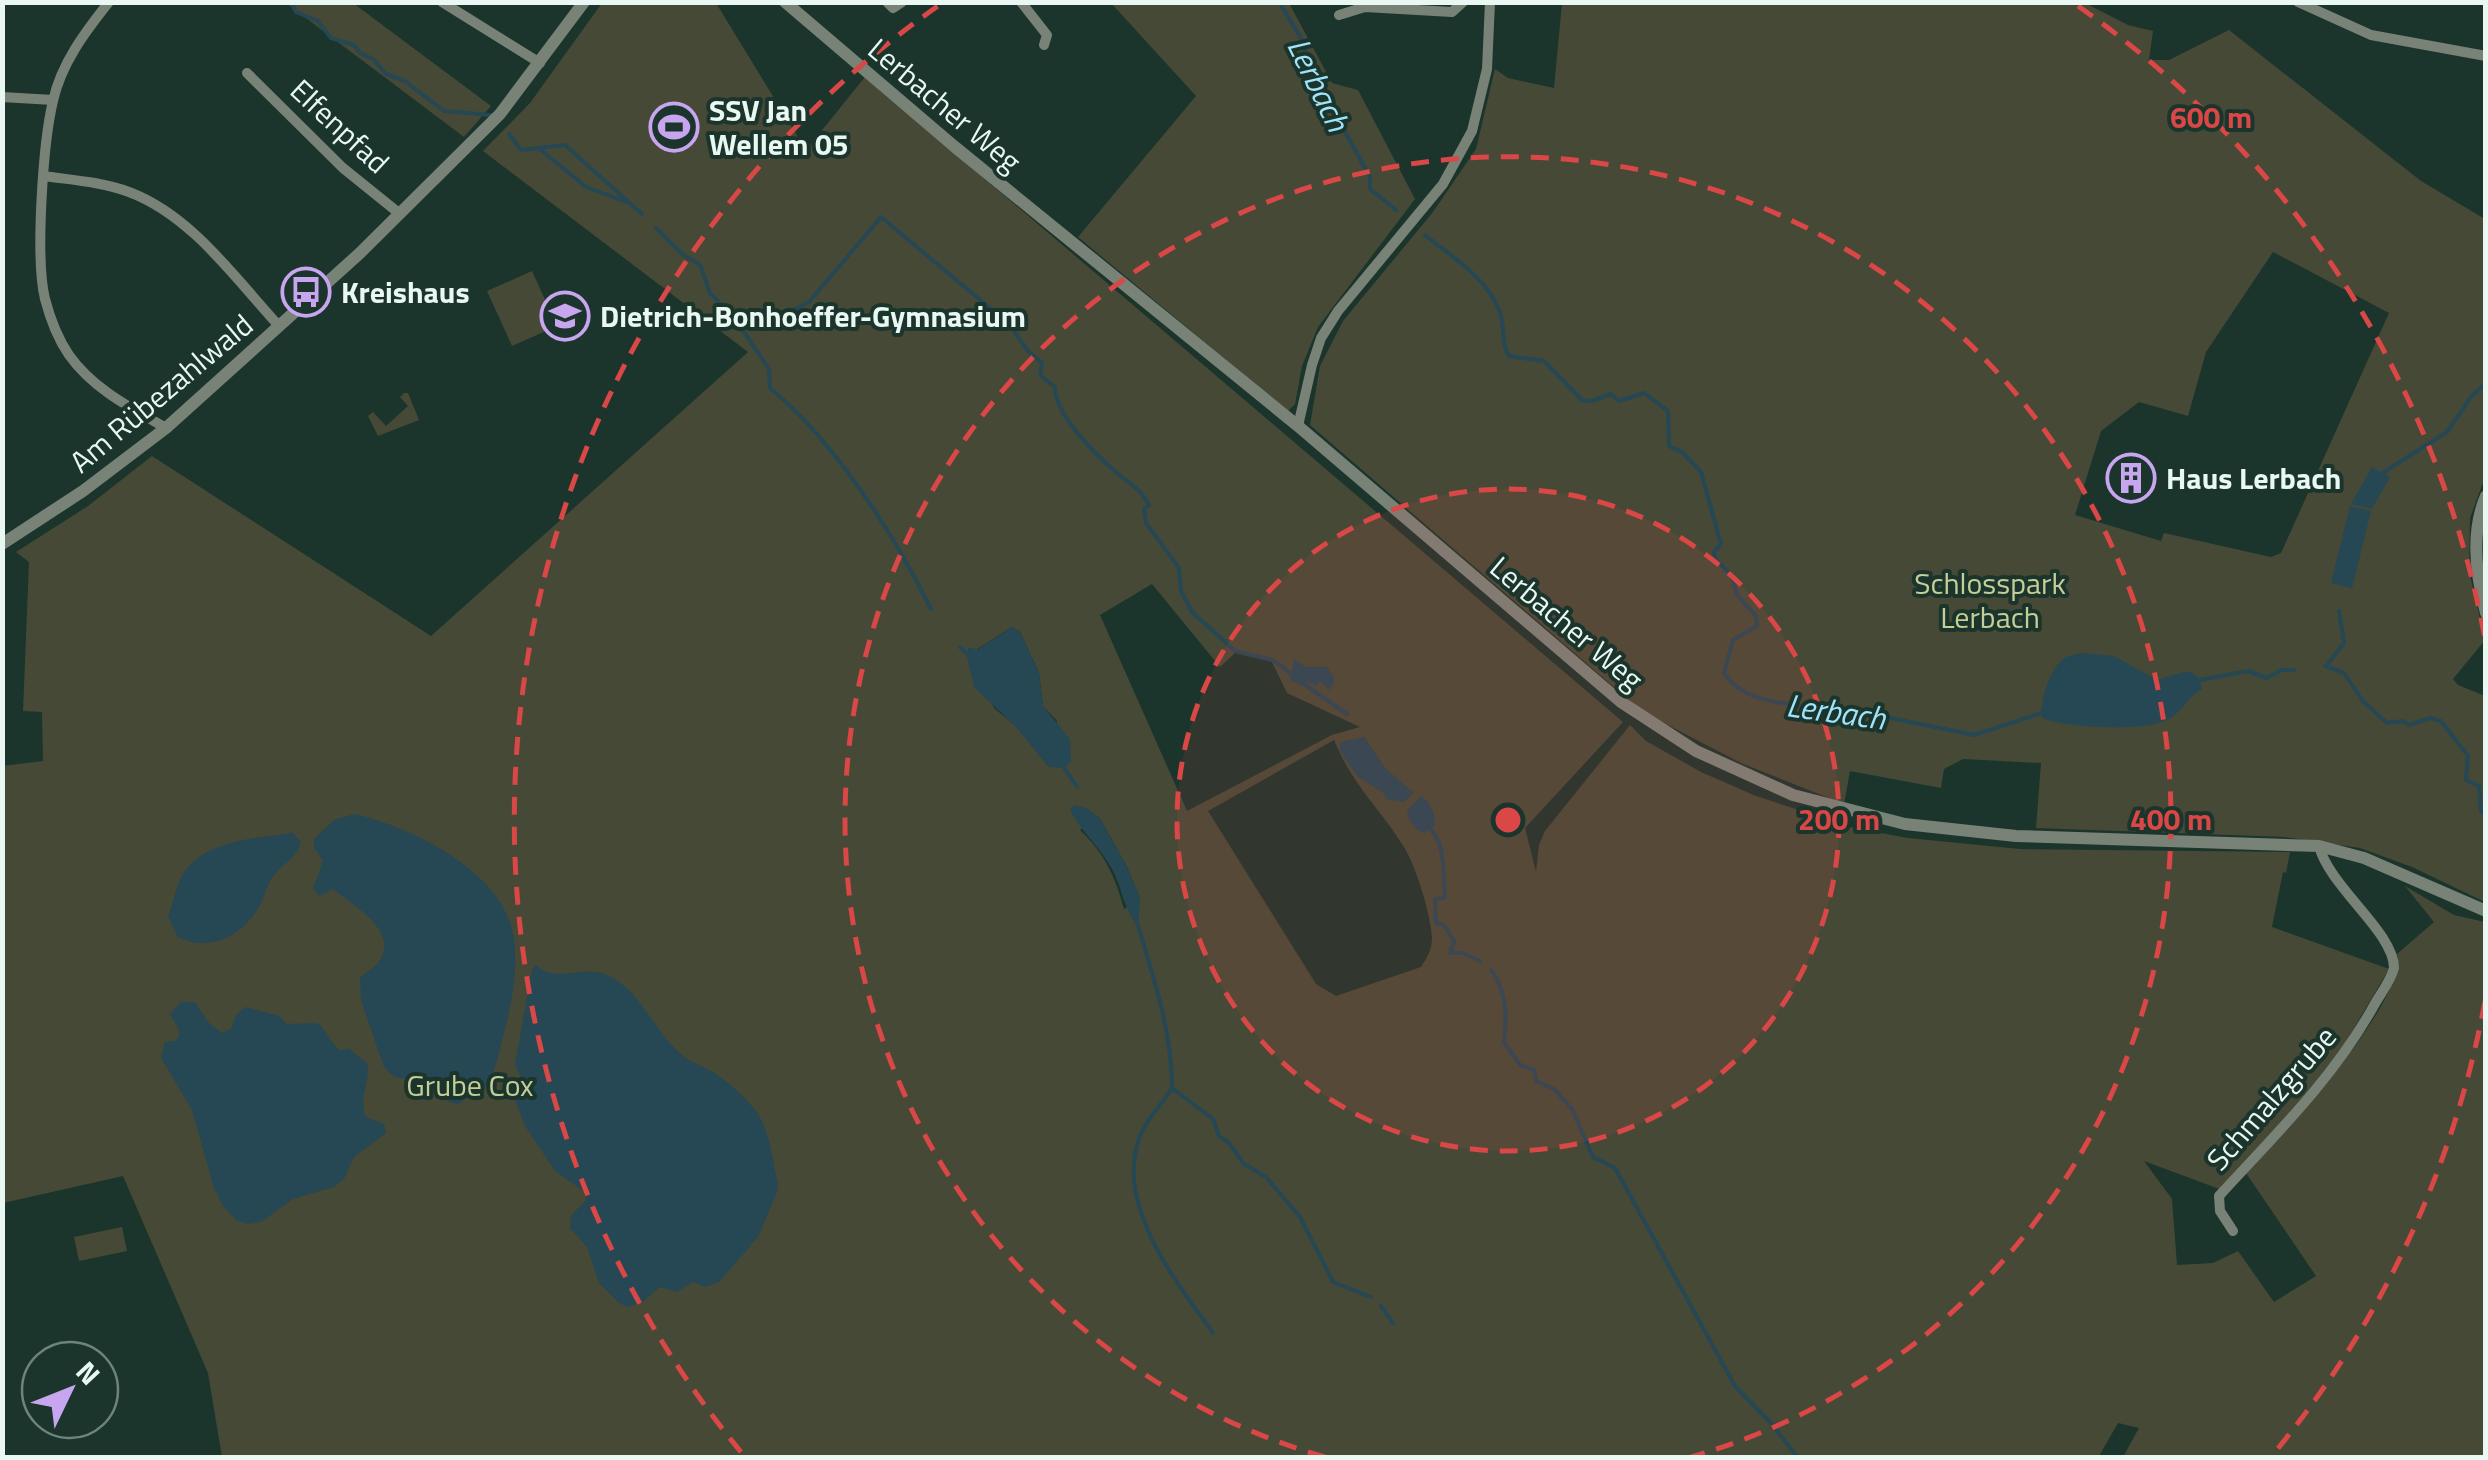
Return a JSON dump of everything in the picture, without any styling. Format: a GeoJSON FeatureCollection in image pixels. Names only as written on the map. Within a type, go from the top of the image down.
{"type":"FeatureCollection","features":[{"type":"Feature","properties":{"kind":"street"},"geometry":{"type":"LineString","coordinates":[[109,2],[74,50],[53,100],[44,176],[41,271],[55,329],[70,356],[95,384],[166,428]]}},
{"type":"Feature","properties":{"kind":"street"},"geometry":{"type":"LineString","coordinates":[[442,2],[536,61]]}},
{"type":"Feature","properties":{"kind":"street","name":"Am Rübezahlwald"},"geometry":{"type":"LineString","coordinates":[[2,544],[84,491],[166,428],[400,214],[482,134],[584,2]]}},
{"type":"Feature","properties":{"kind":"street","name":"Lerbacher Weg"},"geometry":{"type":"LineString","coordinates":[[785,2],[1000,184],[1298,426],[1640,716],[1696,751],[1793,795],[1905,824],[1997,834],[2319,846],[2364,858],[2486,911]]}},
{"type":"Feature","properties":{"kind":"street"},"geometry":{"type":"LineString","coordinates":[[887,2],[893,8],[902,2]]}},
{"type":"Feature","properties":{"kind":"street"},"geometry":{"type":"LineString","coordinates":[[1022,2],[1047,35],[1044,45]]}},
{"type":"Feature","properties":{"kind":"street"},"geometry":{"type":"LineString","coordinates":[[1339,15],[1365,7],[1452,12],[1463,2]]}},
{"type":"Feature","properties":{"kind":"street"},"geometry":{"type":"LineString","coordinates":[[1298,426],[1322,338],[1338,311],[1443,184],[1472,131],[1488,69],[1490,2]]}},
{"type":"Feature","properties":{"kind":"street"},"geometry":{"type":"LineString","coordinates":[[2298,2],[2371,35],[2486,56]]}},
{"type":"Feature","properties":{"kind":"street","name":"Elfenpfad"},"geometry":{"type":"LineString","coordinates":[[247,73],[344,168],[400,214]]}},
{"type":"Feature","properties":{"kind":"street"},"geometry":{"type":"LineString","coordinates":[[2,97],[53,100]]}},
{"type":"Feature","properties":{"kind":"street"},"geometry":{"type":"LineString","coordinates":[[44,176],[107,185],[133,194],[170,215],[196,235],[279,326]]}},
{"type":"Feature","properties":{"kind":"street"},"geometry":{"type":"LineString","coordinates":[[2486,496],[2480,509],[2476,559],[2486,614]]}},
{"type":"Feature","properties":{"kind":"street","name":"Schmalzgrube"},"geometry":{"type":"LineString","coordinates":[[2233,1230],[2220,1211],[2219,1196],[2295,1118],[2335,1068],[2394,968],[2388,948],[2332,875],[2319,846]]}},
{"type":"Feature","properties":{"kind":"green space"},"geometry":{"type":"Polygon","coordinates":[[[286,3],[353,3],[491,106],[464,137],[286,3]]]}},
{"type":"Feature","properties":{"kind":"green space","name":"Grube Cox"},"geometry":{"type":"Polygon","coordinates":[[[602,3],[716,3],[806,150],[865,77],[1623,722],[1525,828],[1536,872],[1545,831],[1630,725],[1646,741],[1701,772],[1756,796],[1854,828],[1908,838],[2020,849],[2290,852],[2272,927],[2389,969],[2331,1067],[2222,1190],[2144,1161],[2172,1199],[2177,1265],[2213,1263],[2238,1251],[2274,1302],[2316,1276],[2246,1173],[2363,1035],[2395,976],[2397,954],[2434,922],[2405,886],[2454,915],[2485,922],[2485,1457],[2123,1457],[2139,1428],[2118,1423],[2098,1458],[222,1457],[208,1373],[123,1176],[3,1203],[2,766],[43,761],[42,712],[23,711],[29,562],[16,552],[88,506],[152,456],[431,636],[748,352],[483,151],[530,103],[602,3]],[[1152,584],[1100,615],[1187,811],[1332,735],[1360,727],[1287,693],[1272,662],[1235,653],[1220,667],[1152,584]],[[1012,627],[976,650],[969,648],[994,708],[1017,727],[1049,767],[1057,721],[1043,706],[1039,673],[1020,632],[1012,627]],[[1364,737],[1358,776],[1387,799],[1384,767],[1364,737]],[[1334,740],[1208,811],[1316,984],[1336,996],[1421,967],[1432,942],[1426,904],[1409,855],[1349,770],[1334,740]],[[1099,817],[1080,830],[1108,866],[1124,909],[1140,899],[1099,817]]]}},
{"type":"Feature","properties":{"kind":"green space"},"geometry":{"type":"Polygon","coordinates":[[[1111,3],[1289,3],[1332,83],[1358,90],[1415,199],[1318,327],[1302,366],[1295,404],[1288,411],[1078,237],[1196,96],[1111,3]]]}},
{"type":"Feature","properties":{"kind":"green space","name":"Schlosspark Lerbach"},"geometry":{"type":"Polygon","coordinates":[[[1562,3],[2085,3],[2128,25],[2153,31],[2149,60],[2169,60],[2229,30],[2421,181],[2485,219],[2485,477],[2470,518],[2469,571],[2485,640],[2453,679],[2485,696],[2485,902],[2412,867],[2360,848],[2285,837],[2036,828],[2041,763],[1963,759],[1944,769],[1941,788],[1850,771],[1844,804],[1741,763],[1643,712],[1310,425],[1320,366],[1343,321],[1433,212],[1476,149],[1495,69],[1508,78],[1554,88],[1562,3]],[[2273,252],[2206,352],[2188,416],[2139,402],[2101,431],[2075,515],[2161,541],[2164,533],[2271,557],[2281,553],[2389,313],[2273,252]]]}},
{"type":"Feature","properties":{"kind":"green space"},"geometry":{"type":"Polygon","coordinates":[[[532,271],[557,326],[512,346],[487,291],[532,271]]]}},
{"type":"Feature","properties":{"kind":"green space"},"geometry":{"type":"Polygon","coordinates":[[[408,393],[419,420],[378,436],[368,416],[373,412],[386,426],[408,406],[400,397],[408,393]]]}},
{"type":"Feature","properties":{"kind":"green space"},"geometry":{"type":"Polygon","coordinates":[[[122,1227],[127,1251],[79,1261],[74,1237],[122,1227]]]}},
{"type":"Feature","properties":{"kind":"water"},"geometry":{"type":"Polygon","coordinates":[[[2372,467],[2390,477],[2372,509],[2351,504],[2372,467]]]}},
{"type":"Feature","properties":{"kind":"water"},"geometry":{"type":"Polygon","coordinates":[[[2350,506],[2371,511],[2352,588],[2331,583],[2350,506]]]}},
{"type":"Feature","properties":{"kind":"water"},"geometry":{"type":"Polygon","coordinates":[[[1012,627],[1020,632],[1039,673],[1043,706],[1070,739],[1071,762],[1064,768],[1049,767],[1017,728],[974,687],[966,652],[969,647],[977,650],[1012,627]]]}},
{"type":"Feature","properties":{"kind":"water"},"geometry":{"type":"Polygon","coordinates":[[[2083,653],[2114,656],[2157,680],[2191,672],[2202,689],[2172,717],[2155,724],[2104,727],[2042,718],[2044,694],[2056,668],[2066,657],[2083,653]]]}},
{"type":"Feature","properties":{"kind":"water"},"geometry":{"type":"Polygon","coordinates":[[[1294,659],[1305,667],[1327,667],[1335,680],[1329,690],[1320,681],[1315,687],[1312,683],[1300,685],[1290,680],[1294,659]]]}},
{"type":"Feature","properties":{"kind":"water"},"geometry":{"type":"Polygon","coordinates":[[[1364,737],[1384,767],[1414,793],[1404,802],[1386,799],[1384,793],[1358,777],[1339,750],[1341,742],[1364,737]]]}},
{"type":"Feature","properties":{"kind":"water"},"geometry":{"type":"Polygon","coordinates":[[[1421,796],[1430,805],[1435,821],[1425,833],[1413,825],[1407,811],[1421,796]]]}},
{"type":"Feature","properties":{"kind":"water"},"geometry":{"type":"Polygon","coordinates":[[[1074,805],[1099,817],[1127,867],[1140,899],[1138,927],[1112,869],[1070,810],[1074,805]]]}},
{"type":"Feature","properties":{"kind":"water"},"geometry":{"type":"Polygon","coordinates":[[[354,814],[402,830],[453,857],[476,874],[507,916],[514,940],[514,977],[491,1083],[458,1104],[449,1102],[421,1081],[394,1077],[384,1067],[361,1000],[360,978],[378,963],[384,940],[372,920],[333,889],[320,896],[313,889],[323,861],[314,847],[314,839],[334,820],[354,814]]]}},
{"type":"Feature","properties":{"kind":"water"},"geometry":{"type":"Polygon","coordinates":[[[293,833],[301,842],[299,848],[272,878],[259,907],[244,926],[213,942],[178,937],[168,917],[178,884],[200,856],[230,843],[293,833]]]}},
{"type":"Feature","properties":{"kind":"water"},"geometry":{"type":"Polygon","coordinates":[[[536,965],[553,973],[599,973],[620,983],[672,1046],[728,1083],[761,1119],[777,1192],[758,1237],[719,1282],[705,1287],[693,1282],[677,1292],[660,1287],[641,1303],[627,1307],[599,1283],[587,1247],[570,1228],[571,1216],[586,1200],[585,1192],[555,1171],[525,1126],[515,1100],[521,1078],[515,1064],[532,969],[536,965]]]}},
{"type":"Feature","properties":{"kind":"water"},"geometry":{"type":"Polygon","coordinates":[[[181,1002],[195,1002],[209,1023],[222,1033],[231,1029],[236,1015],[246,1007],[279,1016],[287,1024],[320,1025],[339,1050],[349,1049],[367,1063],[364,1110],[366,1117],[384,1124],[386,1133],[354,1157],[344,1179],[334,1187],[293,1199],[261,1222],[248,1224],[236,1220],[214,1188],[192,1110],[161,1058],[165,1042],[179,1037],[170,1014],[181,1002]]]}},
{"type":"Feature","properties":{"kind":"waterway"},"geometry":{"type":"LineString","coordinates":[[291,2],[296,12],[318,21],[331,38],[354,45],[386,74],[405,81],[444,111],[490,115]]}},
{"type":"Feature","properties":{"kind":"waterway","name":"Lerbach"},"geometry":{"type":"LineString","coordinates":[[1279,2],[1370,177],[1370,189],[1396,210]]}},
{"type":"Feature","properties":{"kind":"waterway"},"geometry":{"type":"LineString","coordinates":[[509,134],[521,150],[565,145],[642,214]]}},
{"type":"Feature","properties":{"kind":"waterway"},"geometry":{"type":"LineString","coordinates":[[541,150],[586,187],[629,203]]}},
{"type":"Feature","properties":{"kind":"waterway"},"geometry":{"type":"LineString","coordinates":[[656,228],[682,254],[700,265],[710,293],[736,320],[746,323],[784,315],[809,302],[881,217],[1009,324],[1042,363],[1040,375],[1055,387],[1061,409],[1078,433],[1146,499],[1146,523],[1179,568],[1181,591],[1192,612],[1235,651],[1273,660],[1294,676]]}},
{"type":"Feature","properties":{"kind":"waterway","name":"Lerbach"},"geometry":{"type":"LineString","coordinates":[[1425,235],[1486,287],[1501,316],[1509,356],[1544,361],[1582,400],[1592,401],[1611,394],[1619,401],[1644,393],[1668,411],[1669,446],[1682,452],[1701,472],[1721,544],[1714,552],[1715,559],[1731,575],[1737,595],[1756,616],[1757,626],[1733,640],[1724,673],[1736,686],[1768,700],[1822,709],[1855,720],[1871,714],[1974,735],[2045,712]]}},
{"type":"Feature","properties":{"kind":"waterway"},"geometry":{"type":"LineString","coordinates":[[736,320],[769,369],[770,388],[817,434],[861,490],[931,609]]}},
{"type":"Feature","properties":{"kind":"waterway"},"geometry":{"type":"LineString","coordinates":[[2381,474],[2447,432],[2471,397],[2486,383]]}},
{"type":"Feature","properties":{"kind":"waterway"},"geometry":{"type":"LineString","coordinates":[[2327,665],[2344,643],[2339,611]]}},
{"type":"Feature","properties":{"kind":"waterway"},"geometry":{"type":"LineString","coordinates":[[960,647],[969,656]]}},
{"type":"Feature","properties":{"kind":"waterway","name":"Lerbach"},"geometry":{"type":"LineString","coordinates":[[2325,666],[2344,673],[2362,700],[2387,723],[2403,721],[2409,725],[2430,718],[2441,721],[2468,756],[2466,780],[2479,786],[2481,811],[2486,815]]}},
{"type":"Feature","properties":{"kind":"waterway","name":"Lerbach"},"geometry":{"type":"LineString","coordinates":[[2195,681],[2248,671],[2267,678],[2281,670],[2294,670]]}},
{"type":"Feature","properties":{"kind":"waterway"},"geometry":{"type":"LineString","coordinates":[[1301,682],[1347,714]]}},
{"type":"Feature","properties":{"kind":"waterway"},"geometry":{"type":"LineString","coordinates":[[1063,766],[1077,787]]}},
{"type":"Feature","properties":{"kind":"waterway"},"geometry":{"type":"LineString","coordinates":[[1429,827],[1441,850],[1444,869],[1445,897],[1435,900],[1436,923],[1444,925],[1454,941],[1450,953],[1463,953],[1480,961]]}},
{"type":"Feature","properties":{"kind":"waterway"},"geometry":{"type":"LineString","coordinates":[[1137,922],[1165,1024],[1172,1088],[1213,1119],[1219,1136],[1244,1164],[1266,1177],[1300,1217],[1333,1282],[1371,1297]]}},
{"type":"Feature","properties":{"kind":"waterway"},"geometry":{"type":"LineString","coordinates":[[1491,970],[1505,1005],[1504,1042],[1520,1065],[1534,1070],[1536,1081],[1554,1089],[1572,1109],[1593,1157],[1615,1168],[1735,1386],[1798,1458]]}},
{"type":"Feature","properties":{"kind":"waterway"},"geometry":{"type":"LineString","coordinates":[[1172,1088],[1139,1139],[1135,1191],[1142,1217],[1167,1267],[1213,1333]]}},
{"type":"Feature","properties":{"kind":"waterway"},"geometry":{"type":"LineString","coordinates":[[1381,1306],[1393,1323]]}},
{"type":"Feature","properties":{"kind":"waterway"},"geometry":{"type":"LineString","coordinates":[[2486,1368],[2486,1375]]}},
{"type":"Feature","properties":{"kind":"place","name":"SSV Jan Wellem 05"},"geometry":{"type":"Point","coordinates":[674,127]}},
{"type":"Feature","properties":{"kind":"place","name":"Kreishaus"},"geometry":{"type":"Point","coordinates":[306,292]}},
{"type":"Feature","properties":{"kind":"place","name":"Dietrich-Bonhoeffer-Gymnasium"},"geometry":{"type":"Point","coordinates":[565,316]}},
{"type":"Feature","properties":{"kind":"place","name":"Haus Lerbach"},"geometry":{"type":"Point","coordinates":[2131,478]}}]}
